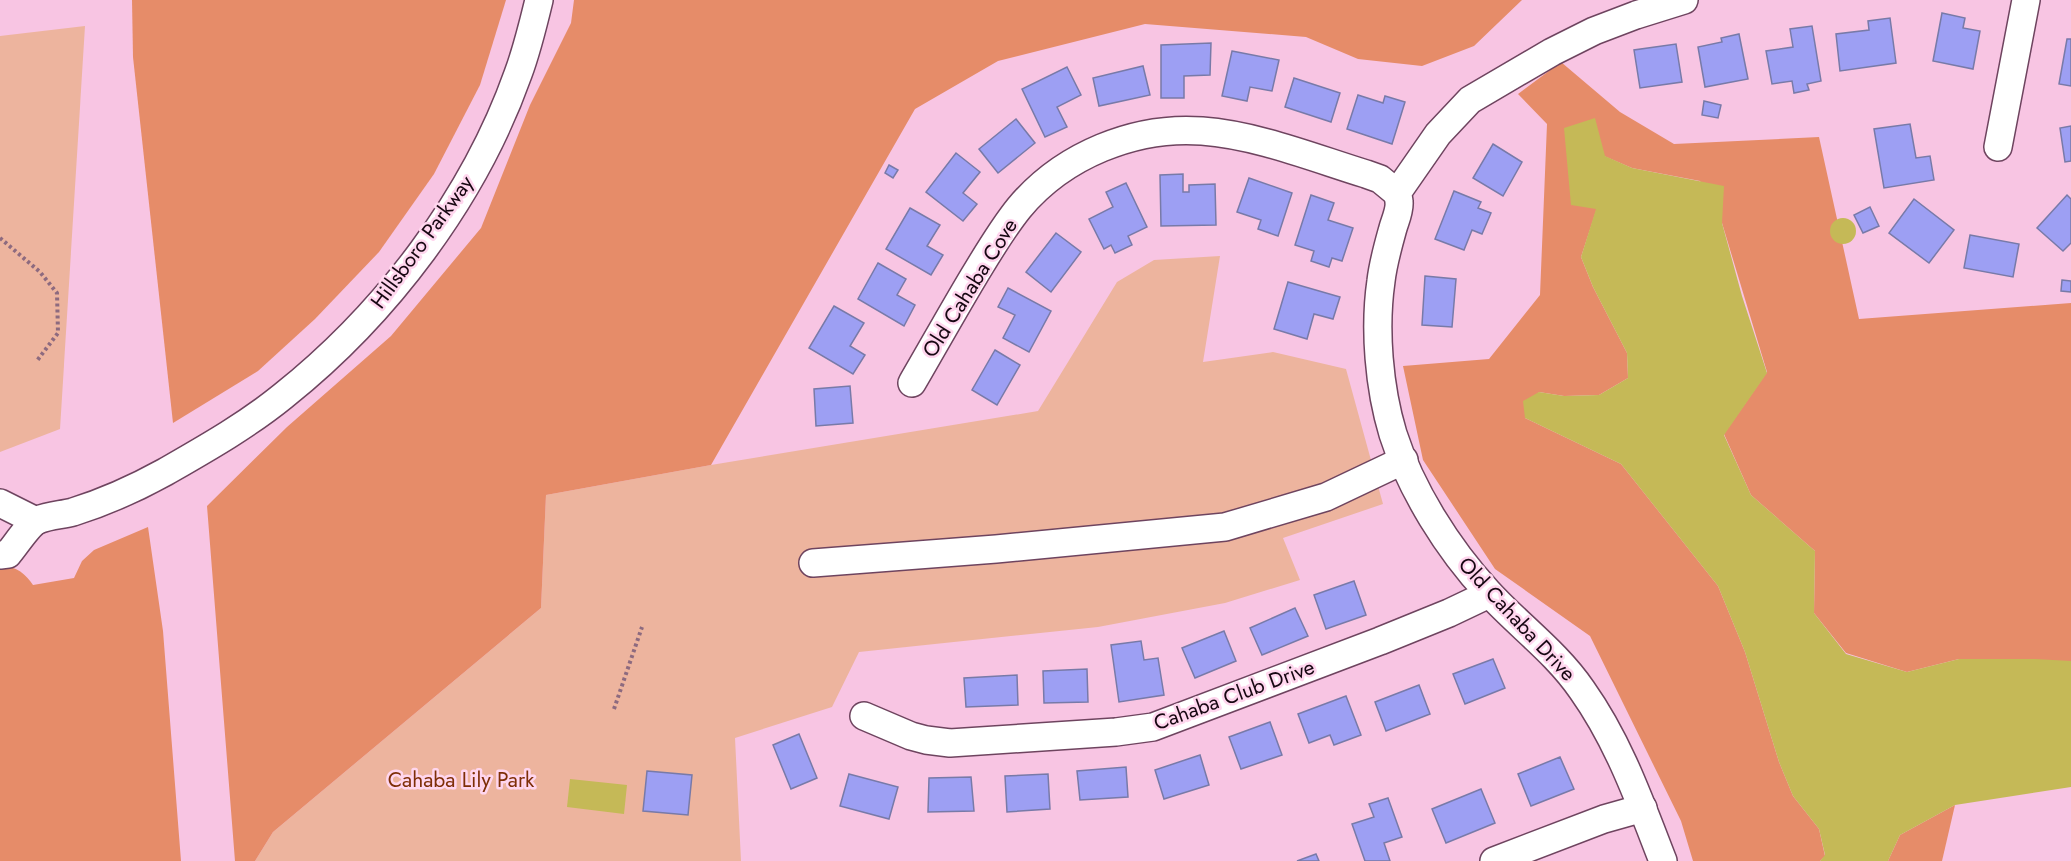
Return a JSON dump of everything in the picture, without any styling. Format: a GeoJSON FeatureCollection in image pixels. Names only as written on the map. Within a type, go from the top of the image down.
{"type":"FeatureCollection","features":[{"type":"Feature","properties":{"kind":"street","name":"Hillsboro Parkway"},"geometry":{"type":"LineString","coordinates":[[36,521],[74,512],[126,492],[222,439],[283,396],[361,324],[404,275],[471,178],[518,75],[539,0]]}},
{"type":"Feature","properties":{"kind":"street","name":"Old Cahaba Drive"},"geometry":{"type":"LineString","coordinates":[[1663,861],[1626,765],[1605,724],[1582,689],[1554,655],[1489,594],[1460,561],[1431,514],[1404,460],[1394,436],[1384,400],[1379,358],[1380,284],[1385,254],[1400,204],[1397,194],[1438,134],[1470,100],[1552,52],[1594,31],[1684,0]]}},
{"type":"Feature","properties":{"kind":"street"},"geometry":{"type":"LineString","coordinates":[[1998,147],[2026,0]]}},
{"type":"Feature","properties":{"kind":"street","name":"Old Cahaba Cove"},"geometry":{"type":"LineString","coordinates":[[912,383],[1001,231],[1020,206],[1065,167],[1117,142],[1141,135],[1164,132],[1202,131],[1244,137],[1380,179],[1397,194]]}},
{"type":"Feature","properties":{"kind":"street"},"geometry":{"type":"LineString","coordinates":[[813,563],[1008,548],[1225,527],[1326,497],[1404,460]]}},
{"type":"Feature","properties":{"kind":"street"},"geometry":{"type":"LineString","coordinates":[[0,503],[36,521],[8,554],[0,555]]}},
{"type":"Feature","properties":{"kind":"street","name":"Cahaba Club Drive"},"geometry":{"type":"LineString","coordinates":[[864,716],[911,736],[950,743],[1116,732],[1153,727],[1380,641],[1489,594]]}},
{"type":"Feature","properties":{"kind":"street"},"geometry":{"type":"LineString","coordinates":[[1494,861],[1604,819],[1642,808]]}},
{"type":"Feature","properties":{"kind":"path"},"geometry":{"type":"LineString","coordinates":[[0,238],[40,272],[57,293],[58,333],[36,362]]}},
{"type":"Feature","properties":{"kind":"path"},"geometry":{"type":"LineString","coordinates":[[614,709],[642,627]]}},
{"type":"Feature","properties":{"kind":"green space"},"geometry":{"type":"Polygon","coordinates":[[[85,26],[60,429],[0,452],[0,36],[85,26]]]}},
{"type":"Feature","properties":{"kind":"green space","name":"Cahaba Lily Park"},"geometry":{"type":"Polygon","coordinates":[[[1220,256],[1203,362],[1273,352],[1346,369],[1383,504],[1283,538],[1300,580],[1225,603],[1098,627],[859,652],[832,707],[735,738],[741,861],[255,861],[273,832],[541,608],[546,495],[711,465],[1038,411],[1117,282],[1154,260],[1220,256]]]}},
{"type":"Feature","properties":{"kind":"shaded area"},"geometry":{"type":"Polygon","coordinates":[[[132,0],[506,0],[480,85],[434,174],[379,252],[315,319],[258,371],[173,423],[133,57],[132,0]]]}},
{"type":"Feature","properties":{"kind":"shaded area"},"geometry":{"type":"Polygon","coordinates":[[[574,0],[1522,0],[1474,46],[1422,66],[1358,59],[1306,37],[1145,24],[998,61],[915,109],[711,465],[546,495],[541,608],[273,832],[255,861],[235,861],[207,506],[287,427],[391,336],[481,228],[530,105],[571,23],[574,0]]]}},
{"type":"Feature","properties":{"kind":"shaded area"},"geometry":{"type":"Polygon","coordinates":[[[1561,62],[1620,112],[1674,144],[1819,137],[1859,319],[2071,303],[2071,662],[1959,659],[1907,672],[1846,653],[1814,613],[1815,551],[1751,495],[1724,434],[1767,372],[1722,223],[1700,181],[1632,168],[1604,156],[1597,208],[1581,257],[1593,287],[1627,353],[1628,378],[1599,395],[1564,396],[1539,392],[1525,418],[1621,464],[1718,586],[1745,652],[1779,762],[1793,796],[1819,829],[1825,856],[1820,861],[1693,861],[1681,821],[1590,636],[1495,569],[1423,460],[1403,366],[1489,359],[1540,295],[1547,124],[1518,94],[1561,62]]]}},
{"type":"Feature","properties":{"kind":"shaded area"},"geometry":{"type":"Polygon","coordinates":[[[1595,118],[1605,156],[1632,168],[1724,186],[1722,223],[1742,296],[1767,373],[1724,435],[1751,495],[1815,551],[1814,613],[1846,654],[1907,672],[1959,659],[2071,661],[2071,787],[1955,805],[1900,835],[1888,861],[1820,861],[1825,855],[1819,829],[1793,796],[1779,762],[1745,652],[1718,586],[1621,464],[1525,418],[1523,401],[1539,392],[1564,396],[1599,395],[1628,378],[1627,353],[1593,287],[1581,257],[1596,209],[1571,205],[1564,128],[1595,118]]]}},
{"type":"Feature","properties":{"kind":"shaded area"},"geometry":{"type":"Polygon","coordinates":[[[1843,218],[1852,222],[1856,231],[1852,240],[1843,244],[1834,240],[1830,231],[1834,222],[1843,218]]]}},
{"type":"Feature","properties":{"kind":"shaded area"},"geometry":{"type":"Polygon","coordinates":[[[148,527],[163,631],[181,861],[0,861],[0,566],[20,571],[33,585],[74,578],[82,561],[94,550],[148,527]]]}},
{"type":"Feature","properties":{"kind":"shaded area"},"geometry":{"type":"Polygon","coordinates":[[[570,779],[627,785],[624,814],[567,807],[570,779]]]}},
{"type":"Feature","properties":{"kind":"shaded area"},"geometry":{"type":"Polygon","coordinates":[[[1955,805],[1942,861],[1888,861],[1900,835],[1955,805]]]}},
{"type":"Feature","properties":{"kind":"building"},"geometry":{"type":"Polygon","coordinates":[[[1942,13],[1965,18],[1963,28],[1980,31],[1973,69],[1933,61],[1942,13]]]}},
{"type":"Feature","properties":{"kind":"building"},"geometry":{"type":"Polygon","coordinates":[[[1890,18],[1896,63],[1840,71],[1836,34],[1869,30],[1868,21],[1890,18]]]}},
{"type":"Feature","properties":{"kind":"building"},"geometry":{"type":"Polygon","coordinates":[[[1812,26],[1821,81],[1807,84],[1809,90],[1794,93],[1792,81],[1772,84],[1766,51],[1793,47],[1790,29],[1812,26]]]}},
{"type":"Feature","properties":{"kind":"building"},"geometry":{"type":"Polygon","coordinates":[[[1739,34],[1748,79],[1705,87],[1698,47],[1722,42],[1721,38],[1739,34]]]}},
{"type":"Feature","properties":{"kind":"building"},"geometry":{"type":"Polygon","coordinates":[[[2067,39],[2071,39],[2071,86],[2059,84],[2067,39]]]}},
{"type":"Feature","properties":{"kind":"building"},"geometry":{"type":"Polygon","coordinates":[[[1211,43],[1210,75],[1184,76],[1184,98],[1161,98],[1161,45],[1211,43]]]}},
{"type":"Feature","properties":{"kind":"building"},"geometry":{"type":"Polygon","coordinates":[[[1676,44],[1682,82],[1640,88],[1634,50],[1676,44]]]}},
{"type":"Feature","properties":{"kind":"building"},"geometry":{"type":"Polygon","coordinates":[[[1232,51],[1279,60],[1272,91],[1250,87],[1247,101],[1222,96],[1232,51]]]}},
{"type":"Feature","properties":{"kind":"building"},"geometry":{"type":"Polygon","coordinates":[[[1143,66],[1150,95],[1099,106],[1093,78],[1143,66]]]}},
{"type":"Feature","properties":{"kind":"building"},"geometry":{"type":"Polygon","coordinates":[[[1067,67],[1081,95],[1057,107],[1067,127],[1045,137],[1022,89],[1067,67]]]}},
{"type":"Feature","properties":{"kind":"building"},"geometry":{"type":"Polygon","coordinates":[[[1294,78],[1340,93],[1331,122],[1285,107],[1294,78]]]}},
{"type":"Feature","properties":{"kind":"building"},"geometry":{"type":"Polygon","coordinates":[[[1358,95],[1383,103],[1385,96],[1405,102],[1392,144],[1347,129],[1358,95]]]}},
{"type":"Feature","properties":{"kind":"building"},"geometry":{"type":"Polygon","coordinates":[[[1704,101],[1721,105],[1718,118],[1702,115],[1704,101]]]}},
{"type":"Feature","properties":{"kind":"building"},"geometry":{"type":"Polygon","coordinates":[[[1016,119],[1035,143],[998,173],[979,149],[1016,119]]]}},
{"type":"Feature","properties":{"kind":"building"},"geometry":{"type":"Polygon","coordinates":[[[1910,124],[1916,158],[1930,156],[1934,180],[1884,188],[1874,129],[1910,124]]]}},
{"type":"Feature","properties":{"kind":"building"},"geometry":{"type":"Polygon","coordinates":[[[2071,126],[2071,161],[2065,162],[2060,128],[2071,126]]]}},
{"type":"Feature","properties":{"kind":"building"},"geometry":{"type":"Polygon","coordinates":[[[1493,144],[1522,162],[1503,196],[1473,178],[1493,144]]]}},
{"type":"Feature","properties":{"kind":"building"},"geometry":{"type":"Polygon","coordinates":[[[956,153],[980,172],[963,193],[977,204],[963,221],[926,192],[956,153]]]}},
{"type":"Feature","properties":{"kind":"building"},"geometry":{"type":"Polygon","coordinates":[[[889,165],[898,170],[893,178],[885,173],[889,165]]]}},
{"type":"Feature","properties":{"kind":"building"},"geometry":{"type":"Polygon","coordinates":[[[1183,174],[1183,192],[1189,192],[1189,185],[1215,184],[1216,225],[1161,226],[1160,175],[1183,174]]]}},
{"type":"Feature","properties":{"kind":"building"},"geometry":{"type":"Polygon","coordinates":[[[1249,178],[1292,193],[1278,236],[1258,229],[1261,220],[1237,212],[1249,178]]]}},
{"type":"Feature","properties":{"kind":"building"},"geometry":{"type":"Polygon","coordinates":[[[1126,183],[1147,227],[1128,236],[1132,245],[1115,253],[1111,245],[1104,249],[1089,219],[1113,207],[1106,192],[1126,183]]]}},
{"type":"Feature","properties":{"kind":"building"},"geometry":{"type":"Polygon","coordinates":[[[1454,191],[1481,202],[1478,208],[1491,213],[1482,234],[1472,230],[1464,250],[1435,239],[1454,191]]]}},
{"type":"Feature","properties":{"kind":"building"},"geometry":{"type":"Polygon","coordinates":[[[1311,195],[1334,203],[1328,220],[1353,228],[1342,261],[1332,258],[1329,267],[1311,261],[1314,251],[1295,245],[1311,195]]]}},
{"type":"Feature","properties":{"kind":"building"},"geometry":{"type":"Polygon","coordinates":[[[2067,195],[2071,199],[2071,243],[2063,251],[2037,228],[2067,195]]]}},
{"type":"Feature","properties":{"kind":"building"},"geometry":{"type":"Polygon","coordinates":[[[1914,199],[1954,230],[1929,263],[1889,233],[1914,199]]]}},
{"type":"Feature","properties":{"kind":"building"},"geometry":{"type":"Polygon","coordinates":[[[1870,207],[1879,226],[1863,233],[1854,215],[1870,207]]]}},
{"type":"Feature","properties":{"kind":"building"},"geometry":{"type":"Polygon","coordinates":[[[910,208],[940,225],[927,246],[943,255],[931,275],[886,249],[910,208]]]}},
{"type":"Feature","properties":{"kind":"building"},"geometry":{"type":"Polygon","coordinates":[[[1056,233],[1081,252],[1051,292],[1026,272],[1056,233]]]}},
{"type":"Feature","properties":{"kind":"building"},"geometry":{"type":"Polygon","coordinates":[[[1970,235],[2019,244],[2013,277],[1964,268],[1970,235]]]}},
{"type":"Feature","properties":{"kind":"building"},"geometry":{"type":"Polygon","coordinates":[[[878,263],[906,279],[897,295],[915,305],[904,326],[858,299],[878,263]]]}},
{"type":"Feature","properties":{"kind":"building"},"geometry":{"type":"Polygon","coordinates":[[[1425,276],[1456,279],[1452,327],[1422,325],[1425,276]]]}},
{"type":"Feature","properties":{"kind":"building"},"geometry":{"type":"Polygon","coordinates":[[[2062,280],[2071,281],[2071,292],[2061,291],[2062,280]]]}},
{"type":"Feature","properties":{"kind":"building"},"geometry":{"type":"Polygon","coordinates":[[[1288,282],[1340,297],[1333,319],[1314,314],[1307,339],[1274,329],[1288,282]]]}},
{"type":"Feature","properties":{"kind":"building"},"geometry":{"type":"Polygon","coordinates":[[[1008,288],[1051,311],[1029,352],[1003,338],[1015,315],[998,307],[1008,288]]]}},
{"type":"Feature","properties":{"kind":"building"},"geometry":{"type":"Polygon","coordinates":[[[834,306],[864,323],[850,346],[865,355],[853,374],[809,348],[834,306]]]}},
{"type":"Feature","properties":{"kind":"building"},"geometry":{"type":"Polygon","coordinates":[[[995,350],[1020,365],[997,405],[972,390],[995,350]]]}},
{"type":"Feature","properties":{"kind":"building"},"geometry":{"type":"Polygon","coordinates":[[[850,386],[853,423],[816,426],[814,389],[850,386]]]}},
{"type":"Feature","properties":{"kind":"building"},"geometry":{"type":"Polygon","coordinates":[[[1354,581],[1366,615],[1326,629],[1314,595],[1354,581]]]}},
{"type":"Feature","properties":{"kind":"building"},"geometry":{"type":"Polygon","coordinates":[[[1295,608],[1308,636],[1262,655],[1250,628],[1295,608]]]}},
{"type":"Feature","properties":{"kind":"building"},"geometry":{"type":"Polygon","coordinates":[[[1224,631],[1236,661],[1195,678],[1182,648],[1224,631]]]}},
{"type":"Feature","properties":{"kind":"building"},"geometry":{"type":"Polygon","coordinates":[[[1141,641],[1144,660],[1158,658],[1164,695],[1119,702],[1111,645],[1141,641]]]}},
{"type":"Feature","properties":{"kind":"building"},"geometry":{"type":"Polygon","coordinates":[[[1493,659],[1505,688],[1465,704],[1453,674],[1493,659]]]}},
{"type":"Feature","properties":{"kind":"building"},"geometry":{"type":"Polygon","coordinates":[[[1087,669],[1088,702],[1044,703],[1043,671],[1087,669]]]}},
{"type":"Feature","properties":{"kind":"building"},"geometry":{"type":"Polygon","coordinates":[[[1017,675],[1018,705],[966,707],[964,678],[1017,675]]]}},
{"type":"Feature","properties":{"kind":"building"},"geometry":{"type":"Polygon","coordinates":[[[1419,685],[1430,714],[1386,731],[1375,702],[1419,685]]]}},
{"type":"Feature","properties":{"kind":"building"},"geometry":{"type":"Polygon","coordinates":[[[1346,696],[1361,735],[1334,745],[1330,735],[1309,743],[1298,714],[1346,696]]]}},
{"type":"Feature","properties":{"kind":"building"},"geometry":{"type":"Polygon","coordinates":[[[1270,722],[1282,755],[1241,769],[1229,737],[1270,722]]]}},
{"type":"Feature","properties":{"kind":"building"},"geometry":{"type":"Polygon","coordinates":[[[799,734],[817,778],[791,789],[773,745],[799,734]]]}},
{"type":"Feature","properties":{"kind":"building"},"geometry":{"type":"Polygon","coordinates":[[[1200,755],[1209,785],[1164,799],[1155,770],[1200,755]]]}},
{"type":"Feature","properties":{"kind":"building"},"geometry":{"type":"Polygon","coordinates":[[[1560,757],[1574,789],[1531,806],[1518,774],[1560,757]]]}},
{"type":"Feature","properties":{"kind":"building"},"geometry":{"type":"Polygon","coordinates":[[[1126,767],[1128,797],[1080,800],[1077,771],[1126,767]]]}},
{"type":"Feature","properties":{"kind":"building"},"geometry":{"type":"Polygon","coordinates":[[[647,771],[692,775],[688,815],[643,811],[647,771]]]}},
{"type":"Feature","properties":{"kind":"building"},"geometry":{"type":"Polygon","coordinates":[[[849,774],[898,787],[889,819],[840,806],[849,774]]]}},
{"type":"Feature","properties":{"kind":"building"},"geometry":{"type":"Polygon","coordinates":[[[1048,774],[1050,809],[1007,812],[1005,776],[1048,774]]]}},
{"type":"Feature","properties":{"kind":"building"},"geometry":{"type":"Polygon","coordinates":[[[971,777],[974,811],[928,812],[929,778],[971,777]]]}},
{"type":"Feature","properties":{"kind":"building"},"geometry":{"type":"Polygon","coordinates":[[[1481,789],[1495,823],[1446,843],[1432,809],[1481,789]]]}},
{"type":"Feature","properties":{"kind":"building"},"geometry":{"type":"Polygon","coordinates":[[[1388,798],[1402,837],[1384,843],[1390,861],[1365,861],[1352,824],[1374,817],[1369,804],[1388,798]]]}},
{"type":"Feature","properties":{"kind":"building"},"geometry":{"type":"Polygon","coordinates":[[[1316,854],[1319,861],[1297,861],[1316,854]]]}}]}
